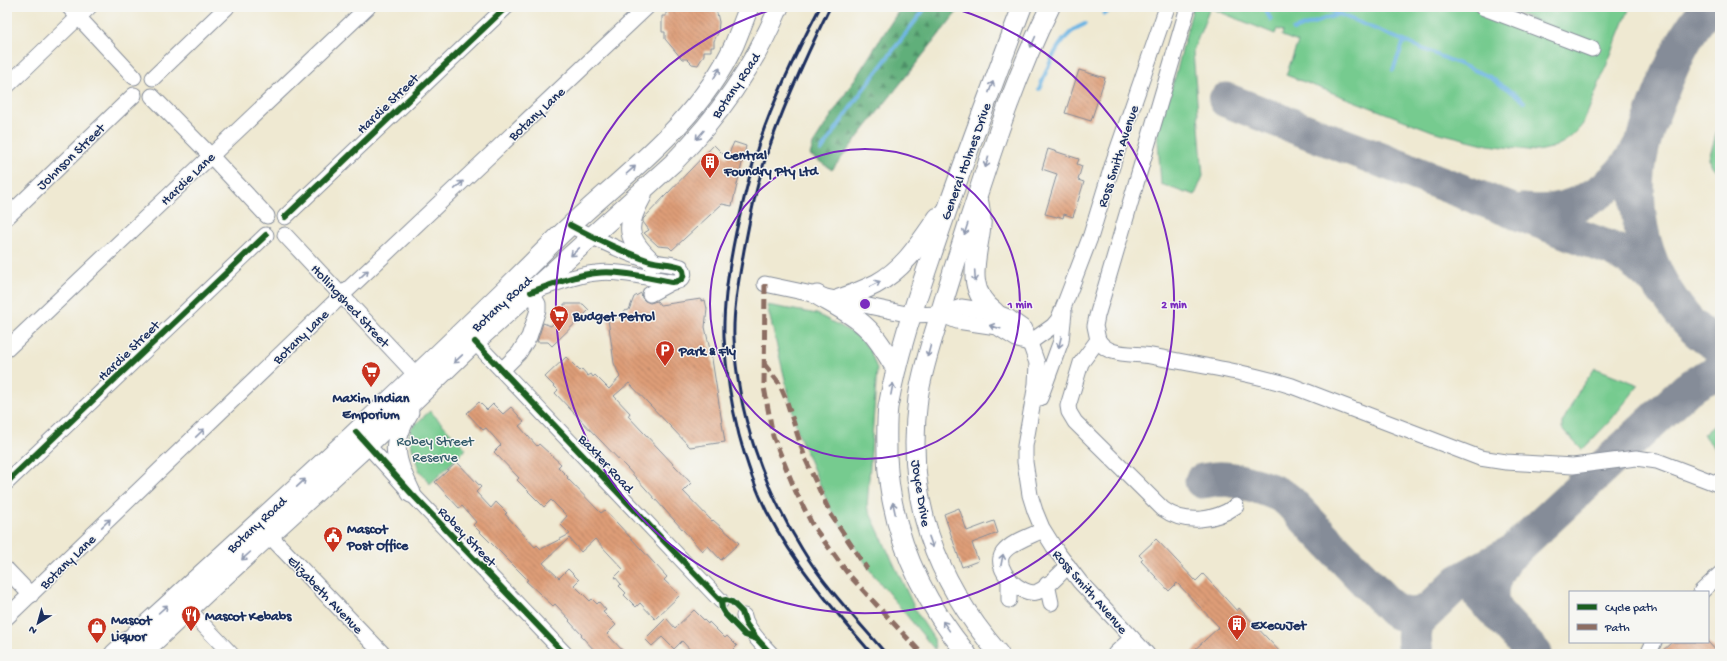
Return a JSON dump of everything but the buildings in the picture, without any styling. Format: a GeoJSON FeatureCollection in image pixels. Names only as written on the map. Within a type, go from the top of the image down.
{"type":"FeatureCollection","features":[{"type":"Feature","properties":{"kind":"main road"},"geometry":{"type":"LineString","coordinates":[[736,39],[735,17],[737,7]]}},
{"type":"Feature","properties":{"kind":"main road","name":"Botany Road"},"geometry":{"type":"LineString","coordinates":[[114,654],[362,439],[422,382],[570,225],[674,131],[703,95],[736,39],[748,7]]}},
{"type":"Feature","properties":{"kind":"main road"},"geometry":{"type":"LineString","coordinates":[[736,39],[749,26],[760,7]]}},
{"type":"Feature","properties":{"kind":"main road","name":"Botany Road"},"geometry":{"type":"LineString","coordinates":[[422,382],[476,342],[645,189],[695,140],[730,98],[761,47],[779,7]]}},
{"type":"Feature","properties":{"kind":"main road","name":"General Holmes Drive"},"geometry":{"type":"LineString","coordinates":[[902,346],[911,315],[952,197],[1022,7]]}},
{"type":"Feature","properties":{"kind":"main road","name":"General Holmes Drive"},"geometry":{"type":"LineString","coordinates":[[940,314],[1007,105],[1050,7]]}},
{"type":"Feature","properties":{"kind":"main road"},"geometry":{"type":"LineString","coordinates":[[645,189],[633,214],[630,226],[634,244],[652,262]]}},
{"type":"Feature","properties":{"kind":"main road"},"geometry":{"type":"LineString","coordinates":[[978,192],[981,224],[975,260],[975,282],[979,295],[987,307],[995,312]]}},
{"type":"Feature","properties":{"kind":"main road"},"geometry":{"type":"LineString","coordinates":[[839,300],[874,285],[896,271],[914,251],[952,197]]}},
{"type":"Feature","properties":{"kind":"main road"},"geometry":{"type":"LineString","coordinates":[[817,295],[856,318],[868,328],[875,336],[896,369]]}},
{"type":"Feature","properties":{"kind":"main road","name":"Joyce Drive"},"geometry":{"type":"LineString","coordinates":[[940,314],[928,351],[918,396],[915,442],[915,467],[918,491],[929,535],[947,580],[970,619],[999,654]]}},
{"type":"Feature","properties":{"kind":"main road","name":"Joyce Drive"},"geometry":{"type":"LineString","coordinates":[[902,346],[896,369],[887,424],[888,468],[894,510],[908,556],[927,597],[953,637],[967,654]]}},
{"type":"Feature","properties":{"kind":"main road"},"geometry":{"type":"LineString","coordinates":[[410,493],[400,470],[397,455],[397,436],[412,408],[422,382]]}},
{"type":"Feature","properties":{"kind":"main road","name":"Botany Road"},"geometry":{"type":"LineString","coordinates":[[141,654],[270,535],[362,439]]}},
{"type":"Feature","properties":{"kind":"street"},"geometry":{"type":"LineString","coordinates":[[7,86],[74,12],[90,7]]}},
{"type":"Feature","properties":{"kind":"street"},"geometry":{"type":"LineString","coordinates":[[153,78],[226,7]]}},
{"type":"Feature","properties":{"kind":"street","name":"Hardie Lane"},"geometry":{"type":"LineString","coordinates":[[7,349],[368,7]]}},
{"type":"Feature","properties":{"kind":"street","name":"Hardie Street"},"geometry":{"type":"LineString","coordinates":[[285,217],[506,7]]}},
{"type":"Feature","properties":{"kind":"street","name":"Botany Lane"},"geometry":{"type":"LineString","coordinates":[[7,617],[342,296],[647,7]]}},
{"type":"Feature","properties":{"kind":"street","name":"Ross Smith Avenue"},"geometry":{"type":"LineString","coordinates":[[1029,343],[1054,326],[1065,304],[1092,235],[1114,160],[1167,7]]}},
{"type":"Feature","properties":{"kind":"street"},"geometry":{"type":"LineString","coordinates":[[1188,7],[1097,316],[1095,326],[1098,340],[1105,348],[1116,352],[1139,354],[1264,377],[1292,386],[1480,458],[1506,462],[1573,466],[1636,458],[1657,462],[1720,485]]}},
{"type":"Feature","properties":{"kind":"street"},"geometry":{"type":"LineString","coordinates":[[1482,7],[1592,49]]}},
{"type":"Feature","properties":{"kind":"street"},"geometry":{"type":"LineString","coordinates":[[74,12],[134,77]]}},
{"type":"Feature","properties":{"kind":"street"},"geometry":{"type":"LineString","coordinates":[[142,73],[150,75],[153,78],[156,85],[152,96],[141,99],[134,96],[130,88],[130,84],[134,77],[142,73]]}},
{"type":"Feature","properties":{"kind":"street","name":"Johnson Street"},"geometry":{"type":"LineString","coordinates":[[7,217],[134,96]]}},
{"type":"Feature","properties":{"kind":"street"},"geometry":{"type":"LineString","coordinates":[[152,96],[267,216]]}},
{"type":"Feature","properties":{"kind":"street"},"geometry":{"type":"LineString","coordinates":[[278,213],[285,217],[288,224],[285,235],[278,239],[266,235],[262,226],[267,216],[278,213]]}},
{"type":"Feature","properties":{"kind":"street"},"geometry":{"type":"LineString","coordinates":[[502,370],[519,352],[529,337],[538,310],[538,304],[531,292],[577,277],[598,272],[672,282],[680,281],[684,277],[684,272],[681,267],[652,262],[629,254],[570,225]]}},
{"type":"Feature","properties":{"kind":"street","name":"Hardie Street"},"geometry":{"type":"LineString","coordinates":[[7,482],[266,235]]}},
{"type":"Feature","properties":{"kind":"street","name":"Hollingshed Street"},"geometry":{"type":"LineString","coordinates":[[285,235],[422,382]]}},
{"type":"Feature","properties":{"kind":"street"},"geometry":{"type":"LineString","coordinates":[[650,294],[672,282]]}},
{"type":"Feature","properties":{"kind":"street"},"geometry":{"type":"LineString","coordinates":[[765,284],[911,315],[940,314],[957,321],[997,327],[1018,340],[1029,343]]}},
{"type":"Feature","properties":{"kind":"street","name":"Ross Smith Avenue"},"geometry":{"type":"LineString","coordinates":[[1027,430],[1061,341],[1065,304]]}},
{"type":"Feature","properties":{"kind":"street","name":"Ross Smith Avenue"},"geometry":{"type":"LineString","coordinates":[[940,314],[961,307],[995,312],[1008,317],[1025,329],[1037,362],[1037,373],[1027,430],[1025,462],[1030,495],[1043,530],[1068,566],[1147,654]]}},
{"type":"Feature","properties":{"kind":"street"},"geometry":{"type":"LineString","coordinates":[[1098,340],[1086,355],[1077,371],[1068,406],[1069,412],[1075,422],[1163,510],[1177,518],[1212,518],[1222,515],[1236,506]]}},
{"type":"Feature","properties":{"kind":"street","name":"Baxter Road"},"geometry":{"type":"LineString","coordinates":[[476,342],[721,601]]}},
{"type":"Feature","properties":{"kind":"street","name":"Robey Street"},"geometry":{"type":"LineString","coordinates":[[362,439],[410,493],[565,654]]}},
{"type":"Feature","properties":{"kind":"street"},"geometry":{"type":"LineString","coordinates":[[1043,530],[1012,546],[1003,554],[1000,558],[1001,569],[1009,578],[1027,592],[1037,592],[1068,566]]}},
{"type":"Feature","properties":{"kind":"street","name":"Elizabeth Avenue"},"geometry":{"type":"LineString","coordinates":[[270,535],[383,654]]}},
{"type":"Feature","properties":{"kind":"street"},"geometry":{"type":"LineString","coordinates":[[7,570],[31,595]]}},
{"type":"Feature","properties":{"kind":"street"},"geometry":{"type":"LineString","coordinates":[[1702,591],[1720,574]]}},
{"type":"Feature","properties":{"kind":"street"},"geometry":{"type":"LineString","coordinates":[[1009,578],[1009,600]]}},
{"type":"Feature","properties":{"kind":"street"},"geometry":{"type":"LineString","coordinates":[[1047,584],[1051,603]]}},
{"type":"Feature","properties":{"kind":"street"},"geometry":{"type":"LineString","coordinates":[[189,610],[231,654]]}},
{"type":"Feature","properties":{"kind":"street"},"geometry":{"type":"LineString","coordinates":[[744,616],[746,624],[771,654]]}},
{"type":"Feature","properties":{"kind":"street"},"geometry":{"type":"LineString","coordinates":[[1115,654],[1132,638]]}},
{"type":"Feature","properties":{"kind":"street"},"geometry":{"type":"LineString","coordinates":[[1648,654],[1654,643]]}},
{"type":"Feature","properties":{"kind":"green space"},"geometry":{"type":"Polygon","coordinates":[[[901,7],[961,7],[832,170],[810,155],[813,144],[901,7]]]}},
{"type":"Feature","properties":{"kind":"green space"},"geometry":{"type":"Polygon","coordinates":[[[1193,7],[1485,7],[1542,23],[1503,7],[1630,7],[1583,124],[1573,135],[1562,143],[1550,148],[1536,151],[1488,145],[1432,131],[1286,75],[1298,42],[1282,36],[1283,31],[1277,29],[1275,34],[1210,8],[1193,51],[1203,176],[1195,195],[1161,184],[1157,127],[1175,78],[1193,7]]]}},
{"type":"Feature","properties":{"kind":"green space"},"geometry":{"type":"Polygon","coordinates":[[[1720,121],[1720,175],[1712,166],[1709,158],[1720,121]]]}},
{"type":"Feature","properties":{"kind":"green space"},"geometry":{"type":"Polygon","coordinates":[[[767,305],[817,314],[860,338],[870,350],[877,369],[867,507],[917,613],[934,639],[935,650],[872,573],[830,508],[798,433],[767,305]]]}},
{"type":"Feature","properties":{"kind":"green space"},"geometry":{"type":"Polygon","coordinates":[[[1595,368],[1639,385],[1610,421],[1582,450],[1562,428],[1562,423],[1580,389],[1595,368]]]}},
{"type":"Feature","properties":{"kind":"green space","name":"Robey Street Reserve"},"geometry":{"type":"Polygon","coordinates":[[[430,411],[466,449],[430,484],[419,470],[409,438],[411,428],[430,411]]]}},
{"type":"Feature","properties":{"kind":"green space"},"geometry":{"type":"Polygon","coordinates":[[[1720,420],[1720,454],[1703,435],[1720,420]]]}},
{"type":"Feature","properties":{"kind":"waterway"},"geometry":{"type":"LineString","coordinates":[[821,151],[862,91],[926,7]]}},
{"type":"Feature","properties":{"kind":"waterway"},"geometry":{"type":"LineString","coordinates":[[1104,14],[1115,7]]}},
{"type":"Feature","properties":{"kind":"waterway"},"geometry":{"type":"LineString","coordinates":[[1264,7],[1271,20]]}},
{"type":"Feature","properties":{"kind":"waterway"},"geometry":{"type":"LineString","coordinates":[[1322,7],[1339,14]]}},
{"type":"Feature","properties":{"kind":"waterway"},"geometry":{"type":"LineString","coordinates":[[1293,30],[1339,14],[1488,76],[1515,94],[1524,102]]}},
{"type":"Feature","properties":{"kind":"waterway"},"geometry":{"type":"LineString","coordinates":[[1039,89],[1051,61],[1061,43],[1068,35],[1085,24]]}},
{"type":"Feature","properties":{"kind":"waterway"},"geometry":{"type":"LineString","coordinates":[[1393,70],[1404,41]]}},
{"type":"Feature","properties":{"kind":"taxiway"},"geometry":{"type":"LineString","coordinates":[[1709,7],[1688,34],[1664,85],[1644,140],[1637,188],[1641,228],[1646,247],[1661,284],[1687,321],[1705,337],[1720,346]]}},
{"type":"Feature","properties":{"kind":"taxiway"},"geometry":{"type":"LineString","coordinates":[[1226,100],[1614,250],[1637,264],[1657,282],[1669,297]]}},
{"type":"Feature","properties":{"kind":"taxiway"},"geometry":{"type":"LineString","coordinates":[[1522,211],[1541,212],[1559,209],[1592,197],[1607,187],[1620,174],[1641,144]]}},
{"type":"Feature","properties":{"kind":"taxiway"},"geometry":{"type":"LineString","coordinates":[[1496,612],[1491,598],[1492,583],[1498,569],[1507,557],[1687,389],[1703,379],[1720,372]]}},
{"type":"Feature","properties":{"kind":"taxiway"},"geometry":{"type":"LineString","coordinates":[[1202,481],[1213,479],[1240,481],[1276,493],[1289,501],[1393,610],[1403,614],[1412,615],[1422,613],[1431,608]]}},
{"type":"Feature","properties":{"kind":"taxiway"},"geometry":{"type":"LineString","coordinates":[[1416,654],[1414,639],[1415,630],[1422,617],[1459,581],[1514,551]]}},
{"type":"Feature","properties":{"kind":"taxiway"},"geometry":{"type":"LineString","coordinates":[[1480,595],[1535,654]]}},
{"type":"Feature","properties":{"kind":"railway"},"geometry":{"type":"LineString","coordinates":[[820,7],[779,91],[759,143],[736,232],[724,311],[724,337],[731,399],[736,423],[751,474],[767,512],[790,550],[815,586],[872,654]]}},
{"type":"Feature","properties":{"kind":"railway"},"geometry":{"type":"LineString","coordinates":[[830,7],[803,63],[772,141],[758,182],[744,250],[735,305],[734,338],[736,366],[740,394],[754,448],[775,500],[788,525],[820,576],[886,654]]}},
{"type":"Feature","properties":{"kind":"marked path"},"geometry":{"type":"LineString","coordinates":[[765,284],[764,387],[773,436],[796,492],[813,526],[849,575],[922,654]]}},
{"type":"Feature","properties":{"kind":"marked path"},"geometry":{"type":"LineString","coordinates":[[764,364],[779,383],[786,399],[805,458],[830,513],[867,569]]}},
{"type":"Feature","properties":{"kind":"cycle path"},"geometry":{"type":"LineString","coordinates":[[285,217],[506,7]]}},
{"type":"Feature","properties":{"kind":"cycle path"},"geometry":{"type":"LineString","coordinates":[[531,292],[571,278],[605,272],[624,273],[672,282],[681,280],[683,276],[684,273],[681,267],[654,262],[629,254],[570,225]]}},
{"type":"Feature","properties":{"kind":"cycle path"},"geometry":{"type":"LineString","coordinates":[[7,482],[266,235]]}},
{"type":"Feature","properties":{"kind":"cycle path"},"geometry":{"type":"LineString","coordinates":[[475,342],[721,601]]}},
{"type":"Feature","properties":{"kind":"cycle path"},"geometry":{"type":"LineString","coordinates":[[356,432],[411,493],[565,654]]}},
{"type":"Feature","properties":{"kind":"cycle path"},"geometry":{"type":"LineString","coordinates":[[721,601],[726,600],[732,602],[742,612],[746,624],[771,654]]}},
{"type":"Feature","properties":{"kind":"cycle path"},"geometry":{"type":"LineString","coordinates":[[721,601],[722,609],[725,614],[745,635],[757,639]]}},
{"type":"Feature","properties":{"kind":"place","name":"Central Foundry Pty Ltd"},"geometry":{"type":"Point","coordinates":[710,179]}},
{"type":"Feature","properties":{"kind":"place","name":"Budget Petrol"},"geometry":{"type":"Point","coordinates":[559,332]}},
{"type":"Feature","properties":{"kind":"place","name":"Park & Fly"},"geometry":{"type":"Point","coordinates":[665,367]}},
{"type":"Feature","properties":{"kind":"place","name":"Maxim Indian Emporium"},"geometry":{"type":"Point","coordinates":[371,388]}},
{"type":"Feature","properties":{"kind":"place","name":"Mascot Post Office"},"geometry":{"type":"Point","coordinates":[333,553]}},
{"type":"Feature","properties":{"kind":"place","name":"Mascot Kebabs"},"geometry":{"type":"Point","coordinates":[191,632]}},
{"type":"Feature","properties":{"kind":"place","name":"ExecuJet"},"geometry":{"type":"Point","coordinates":[1237,641]}},
{"type":"Feature","properties":{"kind":"place","name":"Mascot Liquor"},"geometry":{"type":"Point","coordinates":[97,644]}}]}
